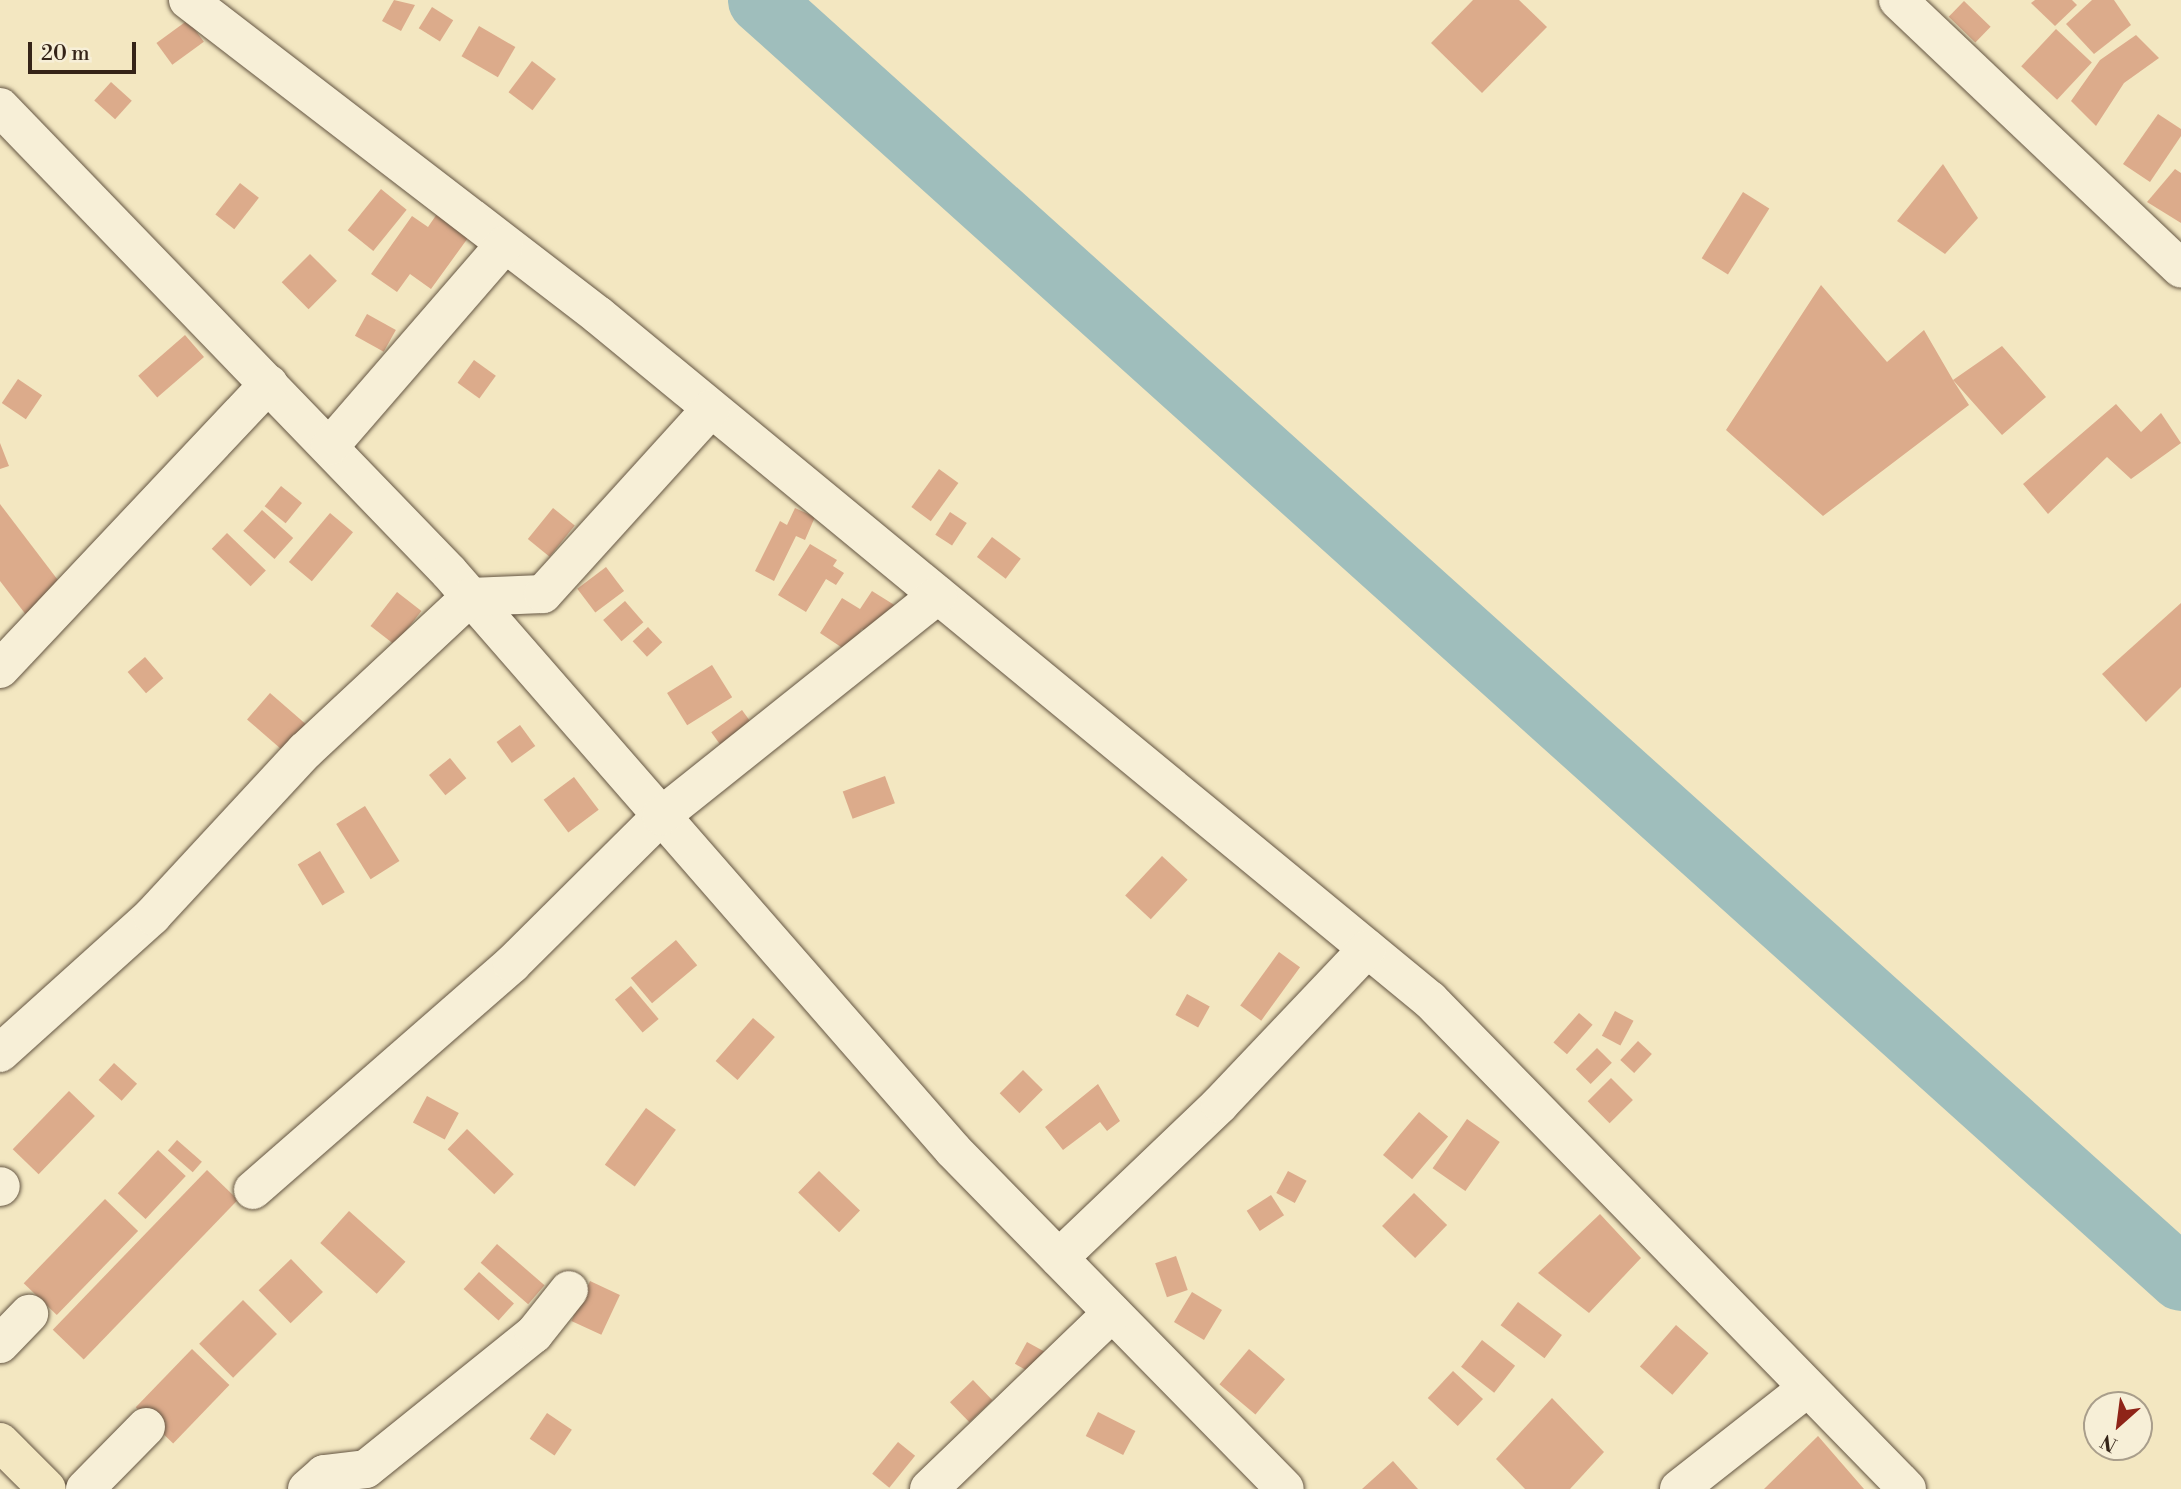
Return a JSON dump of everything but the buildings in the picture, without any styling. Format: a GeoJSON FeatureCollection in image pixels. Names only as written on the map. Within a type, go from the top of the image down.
{"type":"FeatureCollection","features":[{"type":"Feature","properties":{"kind":"highway"},"geometry":{"type":"LineString","coordinates":[[0,1442],[47,1489]]}},
{"type":"Feature","properties":{"kind":"street"},"geometry":{"type":"LineString","coordinates":[[188,0],[711,409],[1430,1000],[1806,1389],[1907,1489]]}},
{"type":"Feature","properties":{"kind":"street"},"geometry":{"type":"LineString","coordinates":[[1903,1],[2181,269]]}},
{"type":"Feature","properties":{"kind":"street"},"geometry":{"type":"LineString","coordinates":[[0,107],[330,446],[470,597],[953,1150],[1285,1489]]}},
{"type":"Feature","properties":{"kind":"street"},"geometry":{"type":"LineString","coordinates":[[330,446],[504,245]]}},
{"type":"Feature","properties":{"kind":"street"},"geometry":{"type":"LineString","coordinates":[[0,668],[269,384]]}},
{"type":"Feature","properties":{"kind":"street"},"geometry":{"type":"LineString","coordinates":[[0,1053],[152,916],[305,751],[470,597],[543,594],[711,409]]}},
{"type":"Feature","properties":{"kind":"street"},"geometry":{"type":"LineString","coordinates":[[253,1190],[512,964],[661,816],[938,595]]}},
{"type":"Feature","properties":{"kind":"street"},"geometry":{"type":"LineString","coordinates":[[1059,1258],[1220,1104],[1367,948]]}},
{"type":"Feature","properties":{"kind":"street"},"geometry":{"type":"LineString","coordinates":[[307,1489],[324,1474],[366,1469],[534,1334],[569,1290]]}},
{"type":"Feature","properties":{"kind":"street"},"geometry":{"type":"LineString","coordinates":[[929,1489],[1112,1313]]}},
{"type":"Feature","properties":{"kind":"street"},"geometry":{"type":"LineString","coordinates":[[0,1344],[29,1314]]}},
{"type":"Feature","properties":{"kind":"street"},"geometry":{"type":"LineString","coordinates":[[1679,1489],[1806,1389]]}},
{"type":"Feature","properties":{"kind":"street"},"geometry":{"type":"LineString","coordinates":[[85,1489],[145,1427]]}},
{"type":"Feature","properties":{"kind":"waterway"},"geometry":{"type":"LineString","coordinates":[[760,0],[2181,1278]]}}]}
